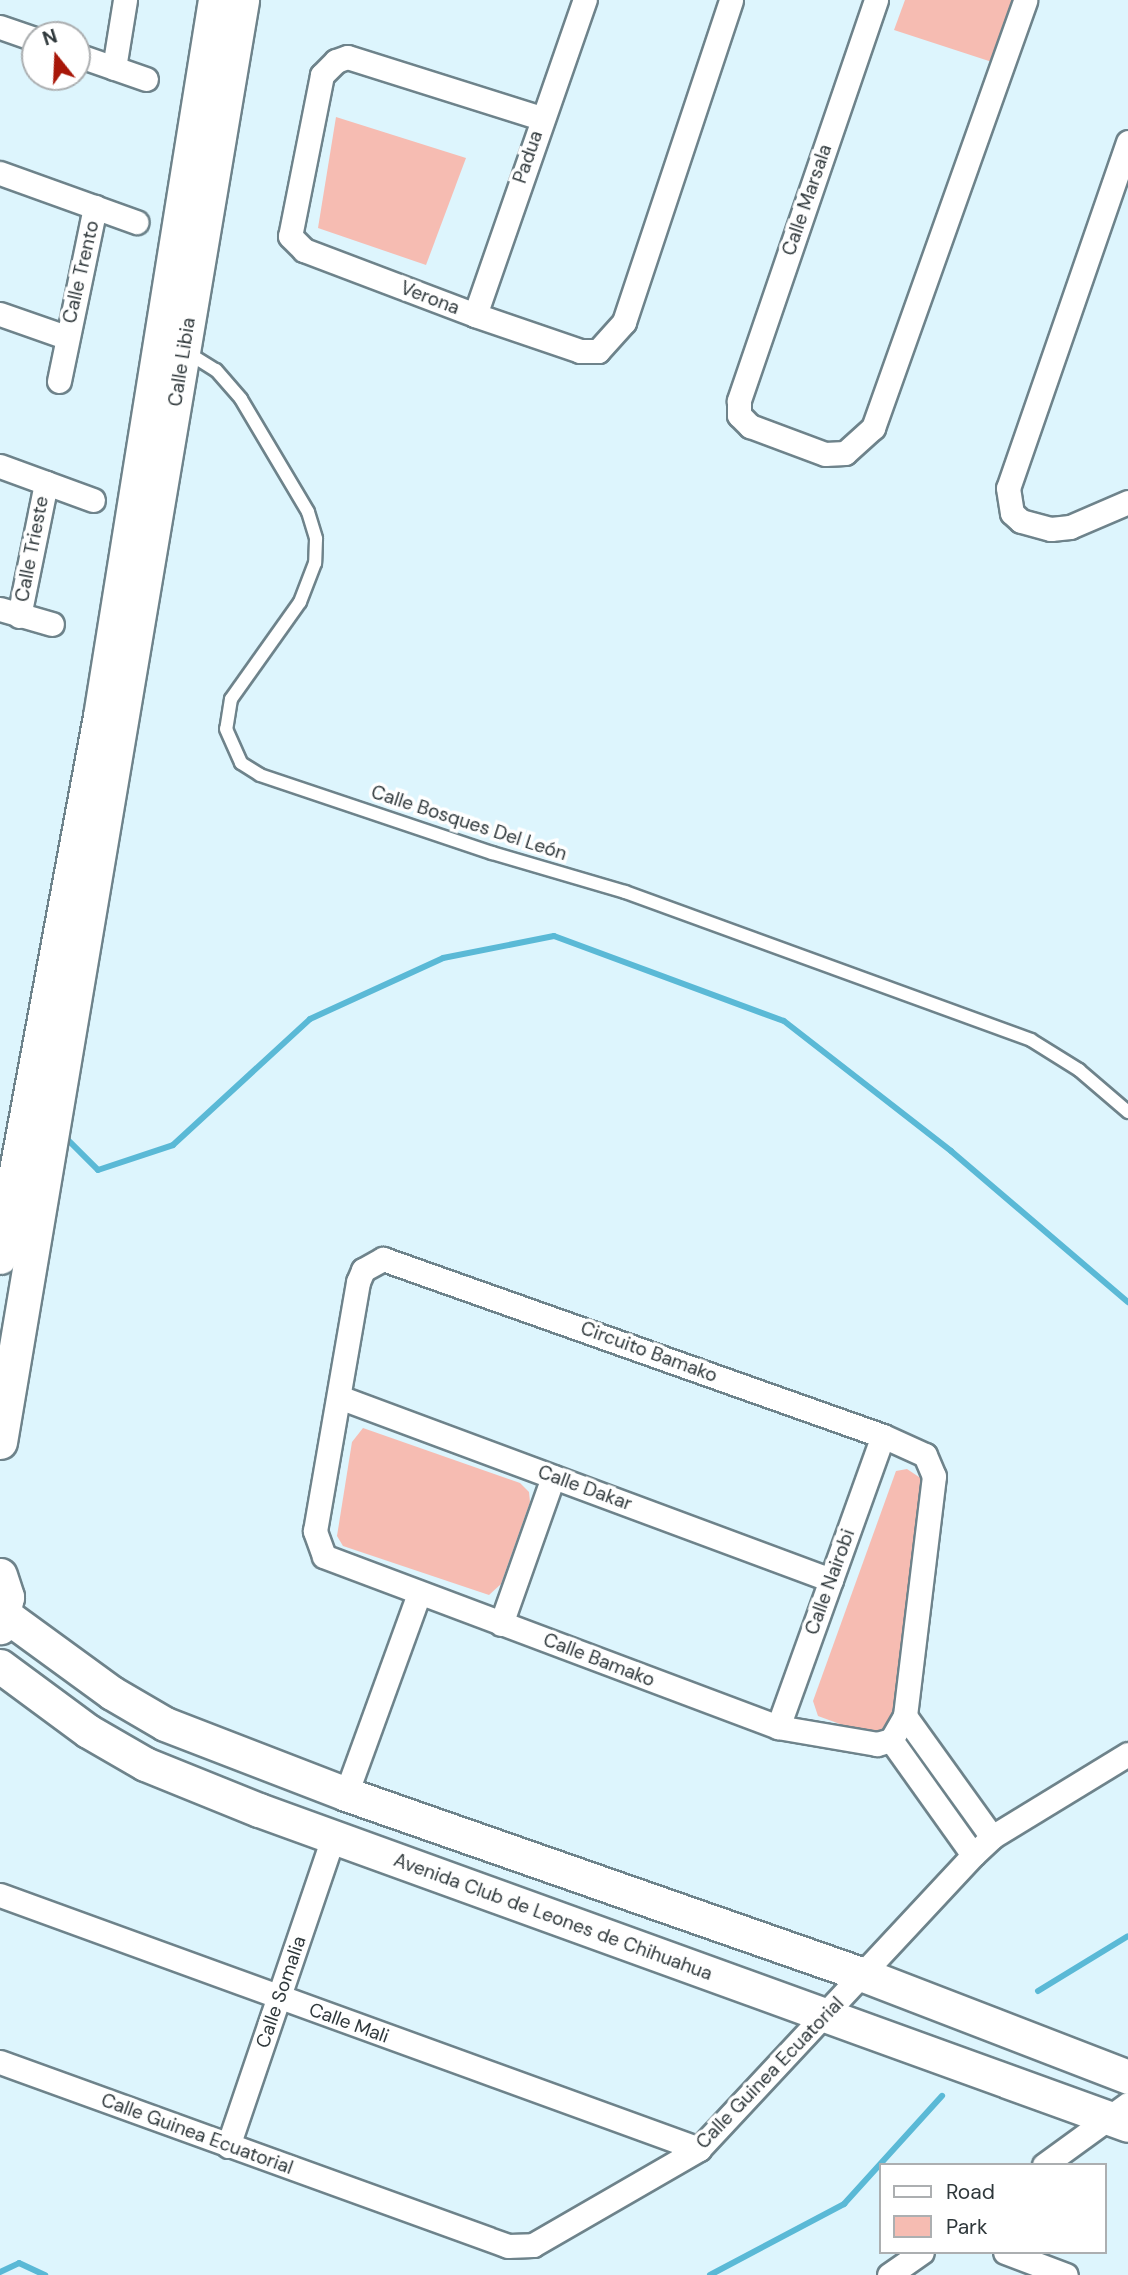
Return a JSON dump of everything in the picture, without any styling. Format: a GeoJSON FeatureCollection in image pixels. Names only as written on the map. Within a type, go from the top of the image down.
{"type":"FeatureCollection","features":[{"type":"Feature","properties":{"kind":"street"},"geometry":{"type":"LineString","coordinates":[[114,68],[125,0]]}},
{"type":"Feature","properties":{"kind":"street","name":"Calle Libia"},"geometry":{"type":"LineString","coordinates":[[111,720],[215,0]]}},
{"type":"Feature","properties":{"kind":"street","name":"Calle Libia"},"geometry":{"type":"LineString","coordinates":[[111,720],[184,351],[242,0]]}},
{"type":"Feature","properties":{"kind":"street","name":"Padua"},"geometry":{"type":"LineString","coordinates":[[475,315],[541,118],[585,0]]}},
{"type":"Feature","properties":{"kind":"street","name":"Verona"},"geometry":{"type":"LineString","coordinates":[[541,118],[347,57],[336,61],[322,75],[288,230],[294,242],[304,250],[475,315],[580,351],[598,351],[610,342],[624,322],[731,0]]}},
{"type":"Feature","properties":{"kind":"street","name":"Calle Marsala"},"geometry":{"type":"LineString","coordinates":[[876,0],[739,401],[739,415],[750,426],[825,454],[845,453],[873,428],[1025,0]]}},
{"type":"Feature","properties":{"kind":"street"},"geometry":{"type":"LineString","coordinates":[[0,27],[21,34]]}},
{"type":"Feature","properties":{"kind":"street"},"geometry":{"type":"LineString","coordinates":[[91,60],[146,79]]}},
{"type":"Feature","properties":{"kind":"street"},"geometry":{"type":"LineString","coordinates":[[1128,142],[1008,488],[1012,513],[1021,521],[1051,529],[1070,527],[1128,502]]}},
{"type":"Feature","properties":{"kind":"street","name":"Calle Trento"},"geometry":{"type":"LineString","coordinates":[[0,173],[136,222]]}},
{"type":"Feature","properties":{"kind":"street","name":"Calle Trento"},"geometry":{"type":"LineString","coordinates":[[59,382],[66,337],[95,207]]}},
{"type":"Feature","properties":{"kind":"street","name":"Calle Trento"},"geometry":{"type":"LineString","coordinates":[[0,313],[66,337]]}},
{"type":"Feature","properties":{"kind":"street","name":"Calle Trieste"},"geometry":{"type":"LineString","coordinates":[[0,466],[93,500]]}},
{"type":"Feature","properties":{"kind":"street","name":"Calle Trieste"},"geometry":{"type":"LineString","coordinates":[[46,483],[10,612],[52,624]]}},
{"type":"Feature","properties":{"kind":"street"},"geometry":{"type":"LineString","coordinates":[[0,1257],[111,720]]}},
{"type":"Feature","properties":{"kind":"street"},"geometry":{"type":"LineString","coordinates":[[0,1441],[111,720]]}},
{"type":"Feature","properties":{"kind":"street","name":"Circuito Bamako"},"geometry":{"type":"LineString","coordinates":[[371,1262],[394,1260],[883,1436],[925,1455],[934,1476],[905,1716]]}},
{"type":"Feature","properties":{"kind":"street","name":"Calle Bamako"},"geometry":{"type":"LineString","coordinates":[[371,1262],[358,1282],[315,1531],[318,1549],[332,1560],[778,1727],[877,1744],[891,1740]]}},
{"type":"Feature","properties":{"kind":"street","name":"Calle Dakar"},"geometry":{"type":"LineString","coordinates":[[340,1397],[831,1580]]}},
{"type":"Feature","properties":{"kind":"street","name":"Calle Nairobi"},"geometry":{"type":"LineString","coordinates":[[778,1727],[883,1436]]}},
{"type":"Feature","properties":{"kind":"street"},"geometry":{"type":"LineString","coordinates":[[501,1624],[553,1476]]}},
{"type":"Feature","properties":{"kind":"street"},"geometry":{"type":"LineString","coordinates":[[0,1575],[7,1597],[3,1621],[112,1693],[165,1724],[346,1794],[864,1975],[1128,2077]]}},
{"type":"Feature","properties":{"kind":"street"},"geometry":{"type":"LineString","coordinates":[[346,1794],[419,1593]]}},
{"type":"Feature","properties":{"kind":"street","name":"Avenida Club de Leones de Chihuahua"},"geometry":{"type":"LineString","coordinates":[[0,1666],[88,1731],[145,1764],[333,1837],[825,2015],[1122,2116]]}},
{"type":"Feature","properties":{"kind":"street"},"geometry":{"type":"LineString","coordinates":[[973,1855],[891,1740],[905,1716],[992,1838]]}},
{"type":"Feature","properties":{"kind":"street","name":"Calle Guinea Ecuatorial"},"geometry":{"type":"LineString","coordinates":[[0,2062],[228,2146],[520,2246],[547,2239],[699,2149],[973,1855],[992,1838],[1128,1754]]}},
{"type":"Feature","properties":{"kind":"street","name":"Calle Somalia"},"geometry":{"type":"LineString","coordinates":[[228,2146],[333,1837]]}},
{"type":"Feature","properties":{"kind":"street","name":"Calle Mali"},"geometry":{"type":"LineString","coordinates":[[0,1895],[699,2149]]}},
{"type":"Feature","properties":{"kind":"street"},"geometry":{"type":"LineString","coordinates":[[1047,2163],[1122,2116]]}},
{"type":"Feature","properties":{"kind":"street"},"geometry":{"type":"LineString","coordinates":[[889,2275],[919,2254]]}},
{"type":"Feature","properties":{"kind":"street"},"geometry":{"type":"LineString","coordinates":[[1010,2254],[1066,2275]]}},
{"type":"Feature","properties":{"kind":"lane","name":"Calle Bosques Del León"},"geometry":{"type":"LineString","coordinates":[[184,351],[216,369],[241,399],[307,512],[316,539],[316,563],[300,602],[231,699],[226,729],[241,763],[260,775],[479,849],[625,892],[1031,1040],[1079,1070],[1128,1112]]}},
{"type":"Feature","properties":{"kind":"green space"},"geometry":{"type":"Polygon","coordinates":[[[905,0],[1014,0],[992,62],[894,30],[905,0]]]}},
{"type":"Feature","properties":{"kind":"green space"},"geometry":{"type":"Polygon","coordinates":[[[336,117],[466,158],[426,265],[318,228],[336,117]]]}},
{"type":"Feature","properties":{"kind":"green space"},"geometry":{"type":"Polygon","coordinates":[[[363,1428],[520,1483],[529,1492],[530,1502],[501,1584],[489,1595],[343,1546],[337,1536],[352,1442],[363,1428]]]}},
{"type":"Feature","properties":{"kind":"green space"},"geometry":{"type":"Polygon","coordinates":[[[907,1469],[922,1479],[892,1727],[881,1739],[818,1716],[813,1701],[896,1471],[907,1469]]]}},
{"type":"Feature","properties":{"kind":"waterway"},"geometry":{"type":"LineString","coordinates":[[64,1136],[98,1170],[173,1145],[310,1019],[443,958],[554,936],[784,1021],[951,1151],[1128,1302]]}},
{"type":"Feature","properties":{"kind":"waterway"},"geometry":{"type":"LineString","coordinates":[[1038,1991],[1128,1936]]}},
{"type":"Feature","properties":{"kind":"waterway"},"geometry":{"type":"LineString","coordinates":[[881,2163],[942,2096]]}},
{"type":"Feature","properties":{"kind":"waterway"},"geometry":{"type":"LineString","coordinates":[[710,2275],[844,2204],[880,2164]]}},
{"type":"Feature","properties":{"kind":"waterway"},"geometry":{"type":"LineString","coordinates":[[0,2272],[19,2263],[45,2275]]}}]}
